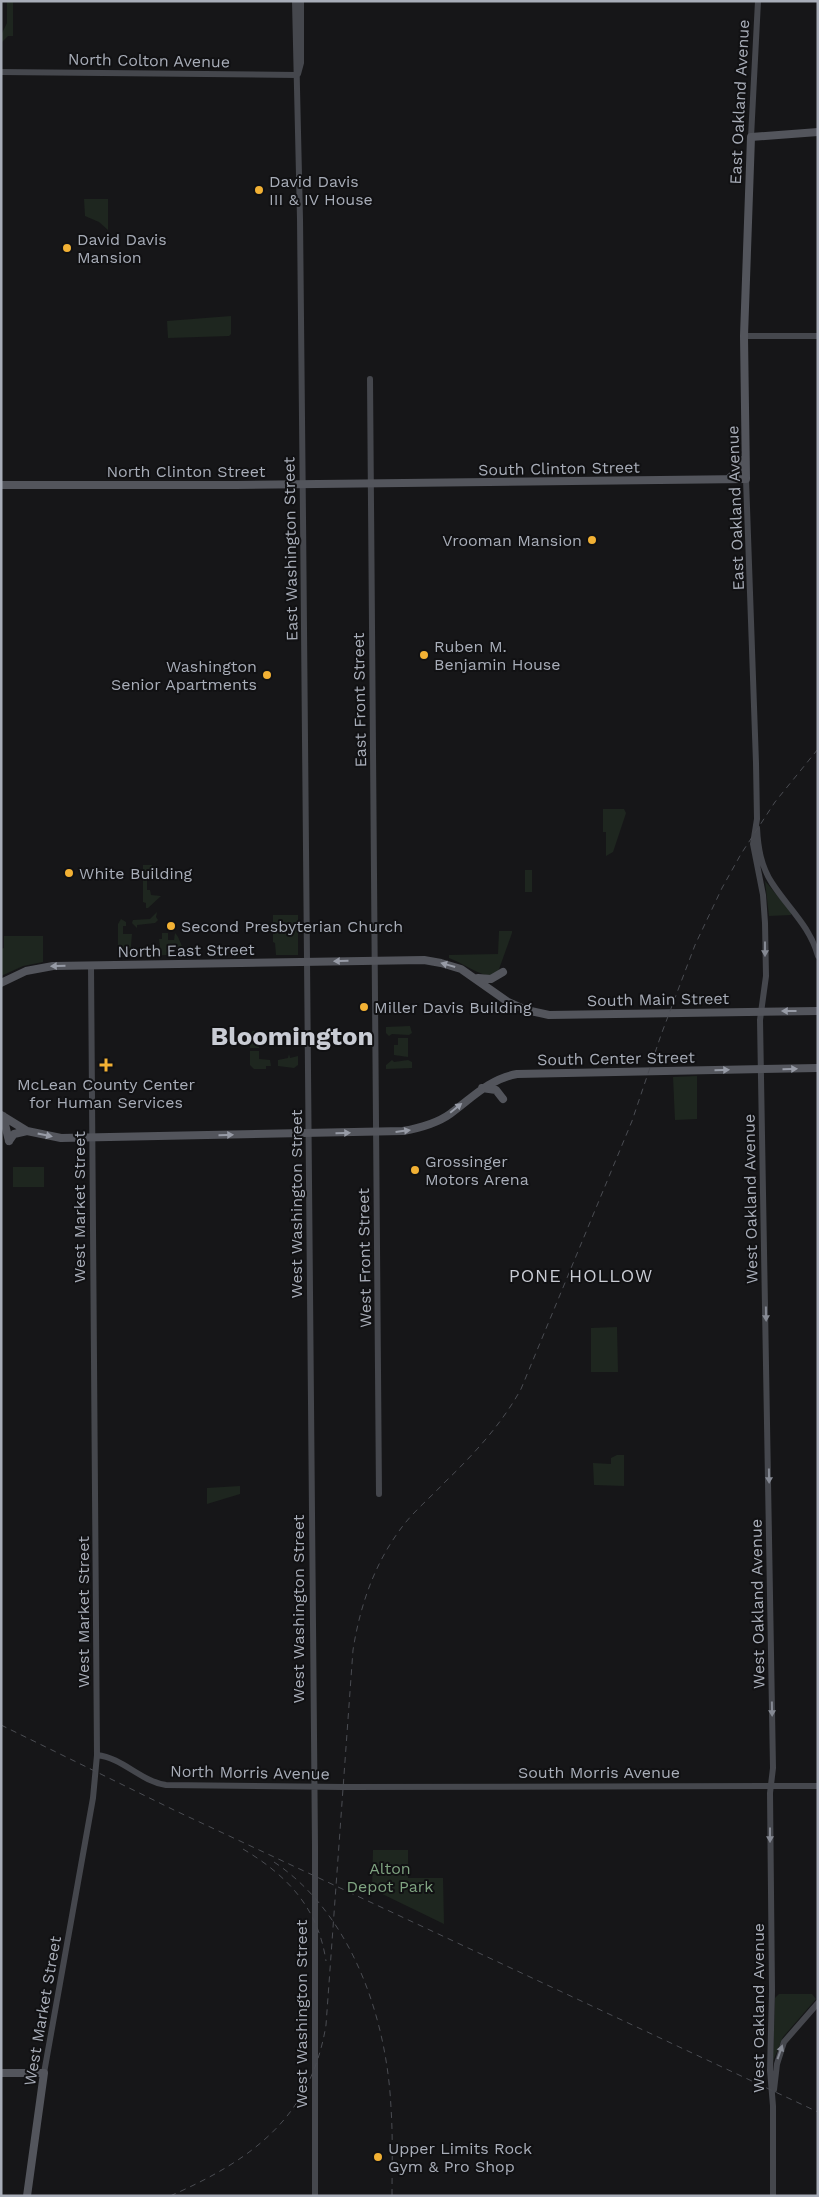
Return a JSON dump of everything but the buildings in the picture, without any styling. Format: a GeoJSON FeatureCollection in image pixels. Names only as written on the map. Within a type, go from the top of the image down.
{"type":"FeatureCollection","features":[{"type":"Feature","properties":{"kind":"main road","name":"East Washington Street"},"geometry":{"type":"LineString","coordinates":[[295,1],[303,484],[307,1022]]}},
{"type":"Feature","properties":{"kind":"main road","name":"East Washington Street"},"geometry":{"type":"LineString","coordinates":[[297,75],[301,63],[301,1]]}},
{"type":"Feature","properties":{"kind":"main road","name":"East Oakland Avenue"},"geometry":{"type":"LineString","coordinates":[[758,1],[744,336],[746,479],[753,648],[756,819],[753,835],[753,854],[762,889],[765,923],[766,976],[758,1011]]}},
{"type":"Feature","properties":{"kind":"main road","name":"North Colton Avenue"},"geometry":{"type":"LineString","coordinates":[[1,72],[297,75]]}},
{"type":"Feature","properties":{"kind":"main road"},"geometry":{"type":"LineString","coordinates":[[751,137],[818,132]]}},
{"type":"Feature","properties":{"kind":"main road"},"geometry":{"type":"LineString","coordinates":[[744,336],[818,336]]}},
{"type":"Feature","properties":{"kind":"main road","name":"East Front Street"},"geometry":{"type":"LineString","coordinates":[[370,379],[376,1021]]}},
{"type":"Feature","properties":{"kind":"main road"},"geometry":{"type":"LineString","coordinates":[[728,479],[740,469],[746,456]]}},
{"type":"Feature","properties":{"kind":"main road","name":"South Clinton Street"},"geometry":{"type":"LineString","coordinates":[[371,484],[746,479]]}},
{"type":"Feature","properties":{"kind":"main road","name":"North Clinton Street"},"geometry":{"type":"LineString","coordinates":[[1,485],[371,484]]}},
{"type":"Feature","properties":{"kind":"main road"},"geometry":{"type":"LineString","coordinates":[[756,819],[758,849],[764,868],[776,889],[804,924],[818,956]]}},
{"type":"Feature","properties":{"kind":"main road","name":"North East Street"},"geometry":{"type":"LineString","coordinates":[[1,983],[21,972],[38,968],[375,961],[433,961],[461,969],[477,978]]}},
{"type":"Feature","properties":{"kind":"main road","name":"West Market Street"},"geometry":{"type":"LineString","coordinates":[[27,2196],[44,2073],[91,1813],[98,1755],[91,966]]}},
{"type":"Feature","properties":{"kind":"main road"},"geometry":{"type":"LineString","coordinates":[[477,978],[491,979],[503,972]]}},
{"type":"Feature","properties":{"kind":"main road","name":"South Main Street"},"geometry":{"type":"LineString","coordinates":[[477,978],[502,999],[538,1013],[818,1011]]}},
{"type":"Feature","properties":{"kind":"main road","name":"West Oakland Avenue"},"geometry":{"type":"LineString","coordinates":[[758,1011],[757,1069],[770,1509],[773,2196]]}},
{"type":"Feature","properties":{"kind":"main road","name":"West Front Street"},"geometry":{"type":"LineString","coordinates":[[376,1021],[379,1494]]}},
{"type":"Feature","properties":{"kind":"main road","name":"West Washington Street"},"geometry":{"type":"LineString","coordinates":[[307,1022],[314,1787],[315,2196]]}},
{"type":"Feature","properties":{"kind":"main road","name":"South Center Street"},"geometry":{"type":"LineString","coordinates":[[2,1116],[27,1130],[50,1137],[403,1131],[429,1125],[451,1113],[482,1088],[512,1075],[818,1068]]}},
{"type":"Feature","properties":{"kind":"main road"},"geometry":{"type":"LineString","coordinates":[[482,1088],[496,1090],[503,1099]]}},
{"type":"Feature","properties":{"kind":"main road"},"geometry":{"type":"LineString","coordinates":[[2,1116],[8,1142],[14,1134],[27,1130]]}},
{"type":"Feature","properties":{"kind":"main road","name":"North Morris Avenue"},"geometry":{"type":"LineString","coordinates":[[98,1755],[111,1758],[148,1780],[166,1785],[380,1786]]}},
{"type":"Feature","properties":{"kind":"main road","name":"South Morris Avenue"},"geometry":{"type":"LineString","coordinates":[[380,1786],[818,1786]]}},
{"type":"Feature","properties":{"kind":"main road"},"geometry":{"type":"LineString","coordinates":[[773,2072],[784,2042],[818,2003]]}},
{"type":"Feature","properties":{"kind":"main road"},"geometry":{"type":"LineString","coordinates":[[1,2073],[44,2073]]}},
{"type":"Feature","properties":{"kind":"green space"},"geometry":{"type":"Polygon","coordinates":[[[7,1],[13,1],[13,36],[8,36],[1,43],[1,35],[7,23],[7,1]]]}},
{"type":"Feature","properties":{"kind":"green space"},"geometry":{"type":"Polygon","coordinates":[[[84,199],[108,199],[108,230],[99,222],[85,216],[84,199]]]}},
{"type":"Feature","properties":{"kind":"green space"},"geometry":{"type":"Polygon","coordinates":[[[231,316],[231,334],[229,336],[168,338],[167,321],[231,316]]]}},
{"type":"Feature","properties":{"kind":"green space"},"geometry":{"type":"Polygon","coordinates":[[[603,809],[624,809],[626,813],[613,852],[606,856],[606,832],[603,832],[603,809]]]}},
{"type":"Feature","properties":{"kind":"green space"},"geometry":{"type":"Polygon","coordinates":[[[143,865],[152,865],[151,872],[147,872],[147,890],[150,890],[151,895],[161,896],[148,908],[146,908],[146,903],[143,902],[143,865]]]}},
{"type":"Feature","properties":{"kind":"green space"},"geometry":{"type":"Polygon","coordinates":[[[525,870],[532,870],[532,892],[525,892],[525,870]]]}},
{"type":"Feature","properties":{"kind":"green space"},"geometry":{"type":"Polygon","coordinates":[[[765,881],[791,912],[791,915],[769,916],[765,881]]]}},
{"type":"Feature","properties":{"kind":"green space"},"geometry":{"type":"Polygon","coordinates":[[[157,912],[156,917],[158,920],[155,923],[137,925],[137,928],[132,923],[133,920],[150,919],[157,912]]]}},
{"type":"Feature","properties":{"kind":"green space"},"geometry":{"type":"Polygon","coordinates":[[[273,915],[298,915],[298,955],[276,955],[275,943],[273,942],[273,915]]]}},
{"type":"Feature","properties":{"kind":"green space"},"geometry":{"type":"Polygon","coordinates":[[[121,919],[126,922],[126,926],[123,926],[123,934],[132,934],[130,957],[118,957],[118,924],[121,919]]]}},
{"type":"Feature","properties":{"kind":"green space"},"geometry":{"type":"Polygon","coordinates":[[[499,931],[512,931],[512,933],[498,972],[492,976],[449,958],[449,955],[498,954],[499,931]]]}},
{"type":"Feature","properties":{"kind":"green space"},"geometry":{"type":"Polygon","coordinates":[[[162,933],[168,933],[168,940],[174,940],[175,933],[187,953],[189,951],[197,955],[161,955],[159,939],[162,939],[162,933]]]}},
{"type":"Feature","properties":{"kind":"green space"},"geometry":{"type":"Polygon","coordinates":[[[4,936],[43,936],[43,962],[23,966],[1,976],[1,949],[4,948],[4,936]]]}},
{"type":"Feature","properties":{"kind":"green space"},"geometry":{"type":"Polygon","coordinates":[[[410,1026],[412,1033],[409,1035],[392,1034],[389,1036],[386,1033],[386,1027],[410,1026]]]}},
{"type":"Feature","properties":{"kind":"green space"},"geometry":{"type":"Polygon","coordinates":[[[295,1030],[298,1043],[278,1039],[277,1034],[282,1031],[295,1030]]]}},
{"type":"Feature","properties":{"kind":"green space"},"geometry":{"type":"Polygon","coordinates":[[[253,1031],[265,1031],[270,1034],[270,1038],[259,1041],[259,1048],[250,1048],[250,1034],[253,1031]]]}},
{"type":"Feature","properties":{"kind":"green space"},"geometry":{"type":"Polygon","coordinates":[[[398,1038],[408,1038],[408,1057],[394,1055],[394,1045],[398,1045],[398,1038]]]}},
{"type":"Feature","properties":{"kind":"green space"},"geometry":{"type":"Polygon","coordinates":[[[250,1051],[259,1051],[259,1059],[270,1060],[271,1066],[266,1066],[266,1069],[254,1069],[250,1065],[250,1051]]]}},
{"type":"Feature","properties":{"kind":"green space"},"geometry":{"type":"Polygon","coordinates":[[[289,1054],[290,1058],[298,1056],[298,1065],[294,1068],[278,1066],[278,1060],[288,1058],[289,1054]]]}},
{"type":"Feature","properties":{"kind":"green space"},"geometry":{"type":"Polygon","coordinates":[[[392,1060],[394,1062],[408,1060],[412,1062],[412,1068],[386,1069],[386,1065],[392,1060]]]}},
{"type":"Feature","properties":{"kind":"green space"},"geometry":{"type":"Polygon","coordinates":[[[697,1076],[697,1119],[675,1120],[673,1077],[697,1076]]]}},
{"type":"Feature","properties":{"kind":"green space"},"geometry":{"type":"Polygon","coordinates":[[[13,1167],[44,1167],[44,1187],[13,1187],[13,1167]]]}},
{"type":"Feature","properties":{"kind":"green space"},"geometry":{"type":"Polygon","coordinates":[[[617,1327],[618,1372],[591,1372],[591,1328],[617,1327]]]}},
{"type":"Feature","properties":{"kind":"green space"},"geometry":{"type":"Polygon","coordinates":[[[617,1455],[624,1455],[624,1486],[594,1485],[593,1463],[611,1464],[611,1458],[617,1455]]]}},
{"type":"Feature","properties":{"kind":"green space"},"geometry":{"type":"Polygon","coordinates":[[[240,1486],[240,1494],[207,1504],[207,1488],[240,1486]]]}},
{"type":"Feature","properties":{"kind":"green space","name":"Alton Depot Park"},"geometry":{"type":"Polygon","coordinates":[[[373,1850],[408,1850],[408,1878],[443,1878],[444,1924],[372,1889],[373,1850]]]}},
{"type":"Feature","properties":{"kind":"green space"},"geometry":{"type":"Polygon","coordinates":[[[779,1994],[812,1994],[816,1999],[783,2037],[773,2061],[775,1998],[779,1994]]]}},
{"type":"Feature","properties":{"kind":"railway"},"geometry":{"type":"LineString","coordinates":[[170,2196],[227,2167],[251,2150],[273,2132],[292,2110],[307,2085],[318,2057],[326,2025],[353,1650],[360,1617],[370,1586],[392,1541],[402,1527],[486,1439],[505,1415],[521,1389],[632,1121],[661,1035],[695,945],[722,888],[741,854],[775,802],[818,749]]}},
{"type":"Feature","properties":{"kind":"railway"},"geometry":{"type":"LineString","coordinates":[[1,1725],[176,1811],[818,2112]]}},
{"type":"Feature","properties":{"kind":"railway"},"geometry":{"type":"LineString","coordinates":[[243,1849],[274,1870],[298,1895],[316,1925],[326,1961]]}},
{"type":"Feature","properties":{"kind":"railway"},"geometry":{"type":"LineString","coordinates":[[274,1862],[301,1884],[325,1910],[344,1939],[360,1971],[373,2005],[382,2039],[388,2074],[392,2130],[392,2196]]}},
{"type":"Feature","properties":{"kind":"place","name":"David Davis III & IV House"},"geometry":{"type":"Point","coordinates":[259,190]}},
{"type":"Feature","properties":{"kind":"place","name":"David Davis Mansion"},"geometry":{"type":"Point","coordinates":[67,248]}},
{"type":"Feature","properties":{"kind":"place","name":"Vrooman Mansion"},"geometry":{"type":"Point","coordinates":[592,540]}},
{"type":"Feature","properties":{"kind":"place","name":"Ruben M. Benjamin House"},"geometry":{"type":"Point","coordinates":[424,655]}},
{"type":"Feature","properties":{"kind":"place","name":"Washington Senior Apartments"},"geometry":{"type":"Point","coordinates":[267,675]}},
{"type":"Feature","properties":{"kind":"place","name":"White Building"},"geometry":{"type":"Point","coordinates":[69,873]}},
{"type":"Feature","properties":{"kind":"place","name":"Second Presbyterian Church"},"geometry":{"type":"Point","coordinates":[171,926]}},
{"type":"Feature","properties":{"kind":"place","name":"Miller Davis Building"},"geometry":{"type":"Point","coordinates":[364,1007]}},
{"type":"Feature","properties":{"kind":"place","name":"McLean County Center for Human Services"},"geometry":{"type":"Point","coordinates":[106,1065]}},
{"type":"Feature","properties":{"kind":"place","name":"Grossinger Motors Arena"},"geometry":{"type":"Point","coordinates":[415,1170]}},
{"type":"Feature","properties":{"kind":"place","name":"Upper Limits Rock Gym & Pro Shop"},"geometry":{"type":"Point","coordinates":[378,2157]}},
{"type":"Feature","properties":{"kind":"district","name":"Bloomington"},"geometry":{"type":"Point","coordinates":[292,1036]}},
{"type":"Feature","properties":{"kind":"district","name":"PONE HOLLOW"},"geometry":{"type":"Point","coordinates":[581,1276]}}]}
